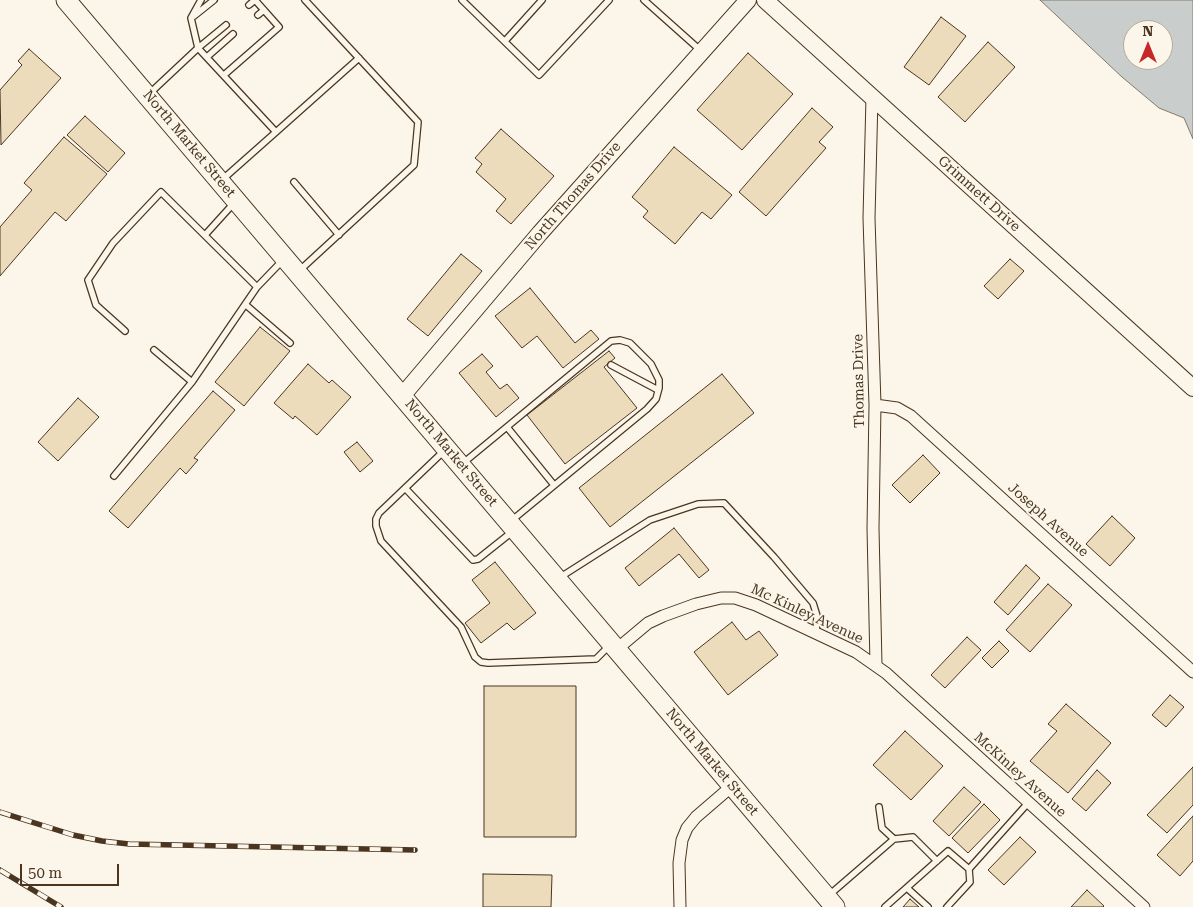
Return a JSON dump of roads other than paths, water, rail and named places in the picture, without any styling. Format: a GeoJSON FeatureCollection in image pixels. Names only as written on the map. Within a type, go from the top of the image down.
{"type":"FeatureCollection","features":[{"type":"Feature","properties":{"kind":"main road","name":"North Market Street"},"geometry":{"type":"LineString","coordinates":[[66,0],[831,902]]}},
{"type":"Feature","properties":{"kind":"main road","name":"North Thomas Drive"},"geometry":{"type":"LineString","coordinates":[[402,396],[540,233],[748,0]]}},
{"type":"Feature","properties":{"kind":"main road","name":"Grimmett Drive"},"geometry":{"type":"LineString","coordinates":[[765,0],[1193,388]]}},
{"type":"Feature","properties":{"kind":"street","name":"Thomas Drive"},"geometry":{"type":"LineString","coordinates":[[872,97],[868,218],[875,405],[873,528],[876,665]]}},
{"type":"Feature","properties":{"kind":"street","name":"Joseph Avenue"},"geometry":{"type":"LineString","coordinates":[[875,405],[897,408],[911,416],[1193,672]]}},
{"type":"Feature","properties":{"kind":"street","name":"Mc Kinley Avenue"},"geometry":{"type":"LineString","coordinates":[[615,646],[648,623],[663,616],[696,604],[721,598],[744,600],[856,652],[876,665]]}},
{"type":"Feature","properties":{"kind":"street","name":"McKinley Avenue"},"geometry":{"type":"LineString","coordinates":[[876,665],[1144,907]]}},
{"type":"Feature","properties":{"kind":"street"},"geometry":{"type":"LineString","coordinates":[[680,907],[679,862],[682,840],[687,828],[696,817],[732,786]]}},
{"type":"Feature","properties":{"kind":"lane"},"geometry":{"type":"LineString","coordinates":[[201,0],[191,18],[198,48],[276,132]]}},
{"type":"Feature","properties":{"kind":"lane"},"geometry":{"type":"LineString","coordinates":[[191,18],[214,0]]}},
{"type":"Feature","properties":{"kind":"lane"},"geometry":{"type":"LineString","coordinates":[[224,75],[279,27],[255,0],[249,5]]}},
{"type":"Feature","properties":{"kind":"lane"},"geometry":{"type":"LineString","coordinates":[[298,273],[414,165],[418,122],[305,0]]}},
{"type":"Feature","properties":{"kind":"lane"},"geometry":{"type":"LineString","coordinates":[[462,0],[539,75],[609,0]]}},
{"type":"Feature","properties":{"kind":"lane"},"geometry":{"type":"LineString","coordinates":[[505,41],[542,0]]}},
{"type":"Feature","properties":{"kind":"lane"},"geometry":{"type":"LineString","coordinates":[[644,0],[702,51]]}},
{"type":"Feature","properties":{"kind":"lane"},"geometry":{"type":"LineString","coordinates":[[258,15],[264,10]]}},
{"type":"Feature","properties":{"kind":"lane"},"geometry":{"type":"LineString","coordinates":[[147,96],[198,48],[226,25]]}},
{"type":"Feature","properties":{"kind":"lane"},"geometry":{"type":"LineString","coordinates":[[207,57],[233,34]]}},
{"type":"Feature","properties":{"kind":"lane"},"geometry":{"type":"LineString","coordinates":[[220,182],[359,58]]}},
{"type":"Feature","properties":{"kind":"lane"},"geometry":{"type":"LineString","coordinates":[[294,182],[339,234]]}},
{"type":"Feature","properties":{"kind":"lane"},"geometry":{"type":"LineString","coordinates":[[125,331],[96,305],[88,280],[112,243],[161,192],[257,287]]}},
{"type":"Feature","properties":{"kind":"lane"},"geometry":{"type":"LineString","coordinates":[[204,235],[236,200]]}},
{"type":"Feature","properties":{"kind":"lane"},"geometry":{"type":"LineString","coordinates":[[114,476],[192,382],[257,287],[285,258]]}},
{"type":"Feature","properties":{"kind":"lane"},"geometry":{"type":"LineString","coordinates":[[246,305],[290,343]]}},
{"type":"Feature","properties":{"kind":"lane"},"geometry":{"type":"LineString","coordinates":[[405,488],[473,560],[478,560],[554,486],[648,409],[656,399],[659,380],[651,364],[630,343],[620,340],[611,341],[461,465]]}},
{"type":"Feature","properties":{"kind":"lane"},"geometry":{"type":"LineString","coordinates":[[154,350],[192,382]]}},
{"type":"Feature","properties":{"kind":"lane"},"geometry":{"type":"LineString","coordinates":[[611,365],[658,390]]}},
{"type":"Feature","properties":{"kind":"lane"},"geometry":{"type":"LineString","coordinates":[[507,426],[554,486]]}},
{"type":"Feature","properties":{"kind":"lane"},"geometry":{"type":"LineString","coordinates":[[447,448],[379,512],[376,526],[381,541],[461,627],[475,657],[481,662],[596,658],[615,646]]}},
{"type":"Feature","properties":{"kind":"lane"},"geometry":{"type":"LineString","coordinates":[[557,579],[650,520],[698,504],[724,503],[813,603],[817,616],[816,633]]}},
{"type":"Feature","properties":{"kind":"lane"},"geometry":{"type":"LineString","coordinates":[[969,869],[1028,802]]}},
{"type":"Feature","properties":{"kind":"lane"},"geometry":{"type":"LineString","coordinates":[[878,807],[882,828],[894,838]]}},
{"type":"Feature","properties":{"kind":"lane"},"geometry":{"type":"LineString","coordinates":[[831,902],[894,838],[913,837],[938,861]]}},
{"type":"Feature","properties":{"kind":"lane"},"geometry":{"type":"LineString","coordinates":[[885,907],[948,851],[969,869],[970,882],[947,907]]}},
{"type":"Feature","properties":{"kind":"lane"},"geometry":{"type":"LineString","coordinates":[[907,888],[928,907]]}},
{"type":"Feature","properties":{"kind":"railway"},"geometry":{"type":"LineString","coordinates":[[0,812],[73,835],[129,844],[415,850]]}},
{"type":"Feature","properties":{"kind":"railway"},"geometry":{"type":"LineString","coordinates":[[0,870],[61,907]]}}]}
